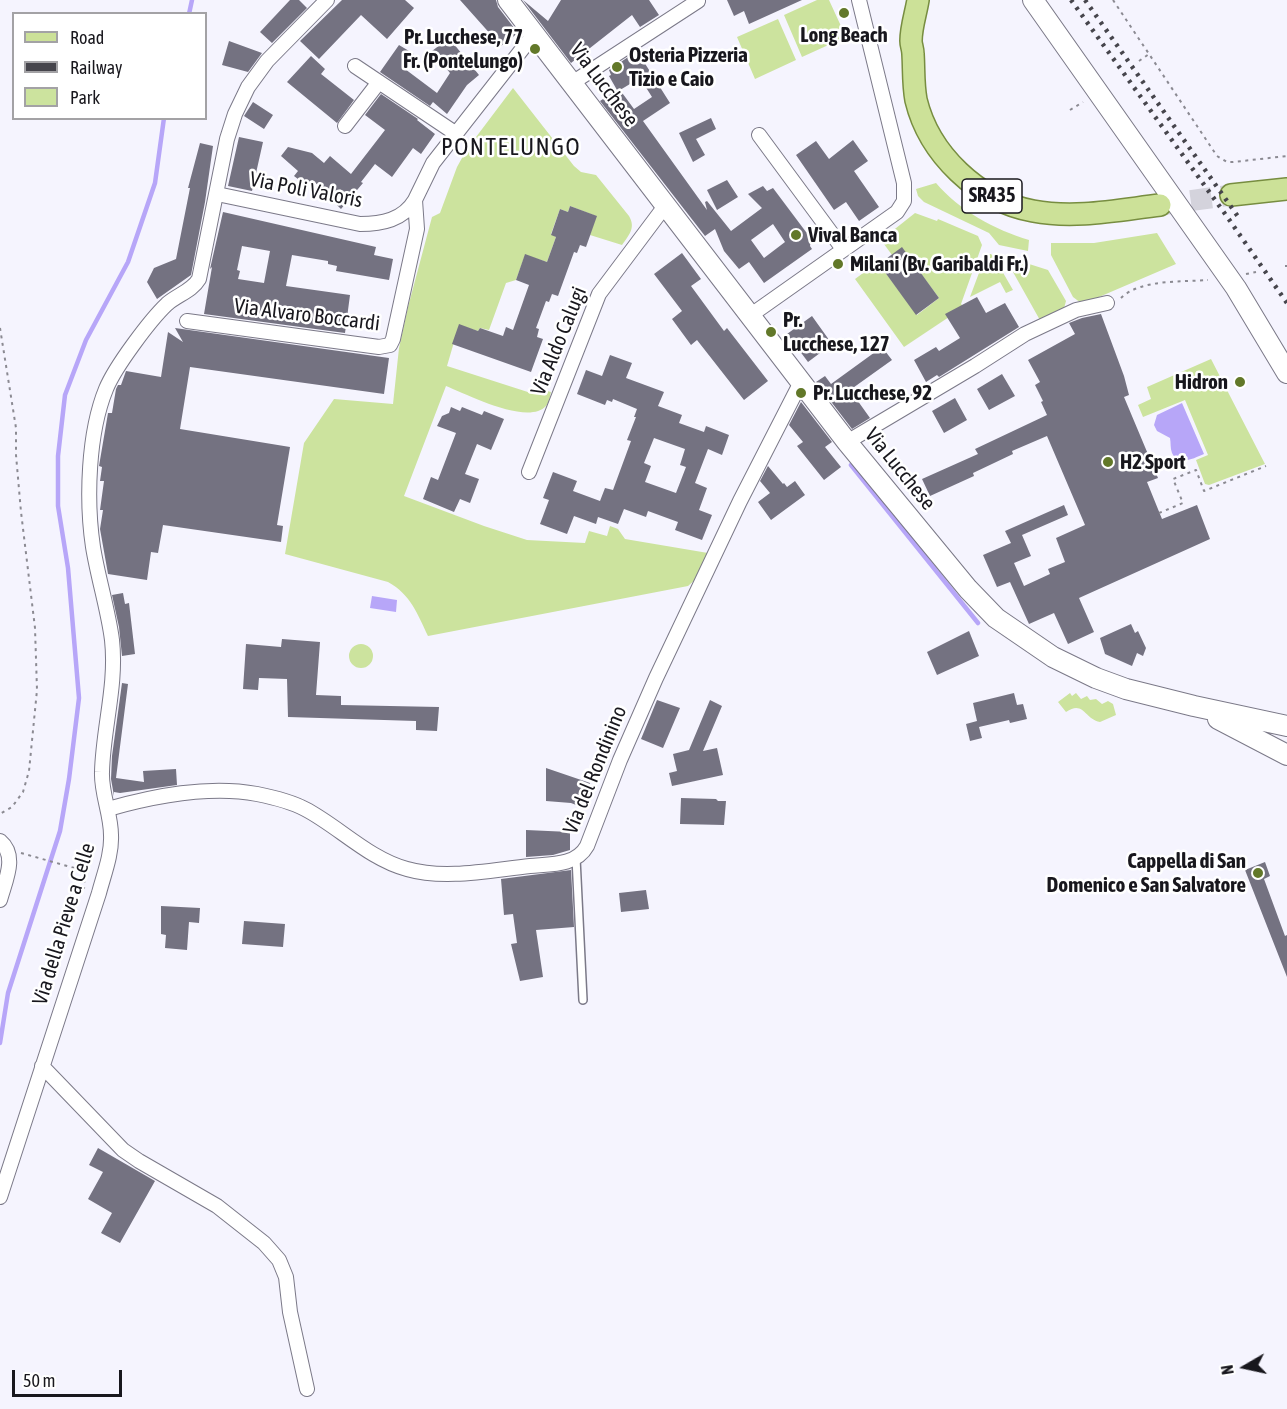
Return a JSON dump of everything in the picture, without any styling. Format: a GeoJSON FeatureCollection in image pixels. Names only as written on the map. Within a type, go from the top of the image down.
{"type":"FeatureCollection","features":[{"type":"Feature","properties":{"kind":"main road"},"geometry":{"type":"LineString","coordinates":[[913,53],[912,34],[918,0]]}},
{"type":"Feature","properties":{"kind":"main road","name":"SR435"},"geometry":{"type":"LineString","coordinates":[[929,0],[920,39],[913,53],[916,100],[931,137],[964,176],[989,194],[1019,208],[1062,214],[1081,214],[1160,205]]}},
{"type":"Feature","properties":{"kind":"main road"},"geometry":{"type":"LineString","coordinates":[[1231,195],[1287,189]]}},
{"type":"Feature","properties":{"kind":"street","name":"Via della Pieve a Celle"},"geometry":{"type":"LineString","coordinates":[[0,1197],[107,864],[112,837],[102,773],[105,729],[112,694],[113,657],[110,625],[93,544],[90,512],[91,472],[97,422],[110,379],[125,357],[162,310],[199,279],[230,126],[248,87],[267,61],[327,0]]}},
{"type":"Feature","properties":{"kind":"street","name":"Via Lucchese"},"geometry":{"type":"LineString","coordinates":[[508,0],[847,442],[968,589],[996,618],[1044,651],[1089,675],[1126,688],[1194,706],[1287,726]]}},
{"type":"Feature","properties":{"kind":"street"},"geometry":{"type":"LineString","coordinates":[[751,315],[897,212],[903,204],[905,194],[859,0]]}},
{"type":"Feature","properties":{"kind":"street"},"geometry":{"type":"LineString","coordinates":[[1033,0],[1243,298],[1287,373]]}},
{"type":"Feature","properties":{"kind":"street"},"geometry":{"type":"LineString","coordinates":[[572,83],[698,1]]}},
{"type":"Feature","properties":{"kind":"street","name":"Via Alvaro Boccardi"},"geometry":{"type":"LineString","coordinates":[[187,321],[387,347],[393,339],[417,229],[415,200],[433,163],[534,34]]}},
{"type":"Feature","properties":{"kind":"street"},"geometry":{"type":"LineString","coordinates":[[355,66],[455,133]]}},
{"type":"Feature","properties":{"kind":"street"},"geometry":{"type":"LineString","coordinates":[[345,126],[379,82]]}},
{"type":"Feature","properties":{"kind":"street"},"geometry":{"type":"LineString","coordinates":[[759,135],[843,249]]}},
{"type":"Feature","properties":{"kind":"street","name":"Via Poli Valoris"},"geometry":{"type":"LineString","coordinates":[[217,194],[360,224],[380,222],[401,216],[415,200]]}},
{"type":"Feature","properties":{"kind":"street","name":"Via Aldo Calugi"},"geometry":{"type":"LineString","coordinates":[[529,472],[596,300],[665,206]]}},
{"type":"Feature","properties":{"kind":"street"},"geometry":{"type":"LineString","coordinates":[[847,442],[1025,334],[1076,310],[1107,303]]}},
{"type":"Feature","properties":{"kind":"street","name":"Via del Rondinino"},"geometry":{"type":"LineString","coordinates":[[108,809],[159,797],[192,793],[243,792],[267,796],[303,808],[368,850],[405,869],[455,873],[554,864],[576,858],[584,852],[587,846],[620,760],[656,678],[740,501],[801,382]]}},
{"type":"Feature","properties":{"kind":"street","name":"Via Lucchese"},"geometry":{"type":"LineString","coordinates":[[1194,706],[1287,755]]}},
{"type":"Feature","properties":{"kind":"street"},"geometry":{"type":"LineString","coordinates":[[0,841],[7,848],[10,861],[0,900]]}},
{"type":"Feature","properties":{"kind":"street"},"geometry":{"type":"LineString","coordinates":[[42,1066],[123,1150],[217,1206],[264,1243],[279,1260],[286,1277],[290,1312],[307,1389]]}},
{"type":"Feature","properties":{"kind":"lane"},"geometry":{"type":"LineString","coordinates":[[576,858],[583,1000]]}},
{"type":"Feature","properties":{"kind":"path"},"geometry":{"type":"LineString","coordinates":[[1113,0],[1217,156],[1227,162],[1287,156]]}},
{"type":"Feature","properties":{"kind":"path"},"geometry":{"type":"LineString","coordinates":[[1139,61],[1150,54]]}},
{"type":"Feature","properties":{"kind":"path"},"geometry":{"type":"LineString","coordinates":[[1070,110],[1088,98]]}},
{"type":"Feature","properties":{"kind":"path"},"geometry":{"type":"LineString","coordinates":[[1243,274],[1256,272]]}},
{"type":"Feature","properties":{"kind":"path"},"geometry":{"type":"LineString","coordinates":[[1107,303],[1129,292],[1156,284],[1214,279]]}},
{"type":"Feature","properties":{"kind":"path"},"geometry":{"type":"LineString","coordinates":[[0,328],[16,428],[21,512],[35,628],[37,690],[29,771],[23,792],[12,807],[0,814]]}},
{"type":"Feature","properties":{"kind":"path"},"geometry":{"type":"LineString","coordinates":[[1160,513],[1183,503],[1173,479],[1196,470],[1204,491],[1266,466]]}},
{"type":"Feature","properties":{"kind":"path"},"geometry":{"type":"LineString","coordinates":[[17,852],[81,870]]}},
{"type":"Feature","properties":{"kind":"green space"},"geometry":{"type":"Polygon","coordinates":[[[817,0],[829,0],[846,37],[802,57],[784,15],[817,0]]]}},
{"type":"Feature","properties":{"kind":"green space"},"geometry":{"type":"Polygon","coordinates":[[[778,19],[796,60],[755,79],[737,37],[778,19]]]}},
{"type":"Feature","properties":{"kind":"green space"},"geometry":{"type":"Polygon","coordinates":[[[513,88],[574,166],[581,172],[596,175],[629,216],[632,228],[622,245],[590,235],[596,216],[570,206],[568,212],[560,209],[551,234],[556,237],[547,262],[525,255],[516,280],[506,283],[489,330],[480,328],[478,331],[459,325],[447,366],[534,394],[536,388],[551,392],[549,401],[546,406],[537,411],[512,411],[446,386],[404,496],[527,540],[585,543],[589,531],[607,536],[610,526],[618,529],[625,539],[708,553],[696,579],[688,586],[428,636],[408,599],[388,582],[285,554],[304,443],[334,399],[393,404],[399,348],[432,217],[440,213],[457,167],[467,149],[513,88]]]}},
{"type":"Feature","properties":{"kind":"green space"},"geometry":{"type":"Polygon","coordinates":[[[936,183],[955,202],[978,218],[1003,231],[1029,240],[1028,251],[999,245],[989,233],[924,202],[918,196],[916,189],[936,183]]]}},
{"type":"Feature","properties":{"kind":"green space"},"geometry":{"type":"Polygon","coordinates":[[[915,213],[937,221],[938,219],[978,236],[982,245],[961,304],[964,307],[904,347],[855,279],[874,265],[879,264],[917,315],[939,298],[902,248],[892,255],[881,240],[915,213]]]}},
{"type":"Feature","properties":{"kind":"green space"},"geometry":{"type":"Polygon","coordinates":[[[1157,233],[1176,264],[1085,303],[1073,297],[1051,255],[1051,243],[1094,243],[1157,233]]]}},
{"type":"Feature","properties":{"kind":"green space"},"geometry":{"type":"Polygon","coordinates":[[[986,254],[994,257],[1013,290],[1006,293],[1000,282],[970,297],[986,254]]]}},
{"type":"Feature","properties":{"kind":"green space"},"geometry":{"type":"Polygon","coordinates":[[[1004,256],[1048,270],[1066,301],[1063,312],[1041,322],[1004,256]]]}},
{"type":"Feature","properties":{"kind":"green space"},"geometry":{"type":"Polygon","coordinates":[[[1211,359],[1265,464],[1209,485],[1205,484],[1196,460],[1208,455],[1185,400],[1143,417],[1138,405],[1151,399],[1147,387],[1211,359]]]}},
{"type":"Feature","properties":{"kind":"green space"},"geometry":{"type":"Polygon","coordinates":[[[361,644],[370,647],[373,656],[370,665],[361,668],[352,665],[349,656],[352,647],[361,644]]]}},
{"type":"Feature","properties":{"kind":"green space"},"geometry":{"type":"Polygon","coordinates":[[[1070,693],[1072,696],[1076,693],[1081,699],[1087,696],[1090,700],[1096,699],[1102,704],[1108,701],[1113,704],[1116,715],[1100,722],[1077,708],[1066,712],[1058,702],[1070,693]]]}},
{"type":"Feature","properties":{"kind":"shaded area"},"geometry":{"type":"Polygon","coordinates":[[[1182,403],[1204,454],[1183,461],[1172,453],[1170,438],[1157,431],[1154,425],[1157,415],[1182,403]]]}},
{"type":"Feature","properties":{"kind":"shaded area"},"geometry":{"type":"Polygon","coordinates":[[[372,596],[397,600],[396,612],[370,608],[372,596]]]}},
{"type":"Feature","properties":{"kind":"building"},"geometry":{"type":"Polygon","coordinates":[[[290,0],[299,0],[307,8],[272,43],[260,32],[290,0]]]}},
{"type":"Feature","properties":{"kind":"building"},"geometry":{"type":"Polygon","coordinates":[[[342,0],[405,0],[414,8],[387,39],[361,15],[319,59],[300,41],[342,0]]]}},
{"type":"Feature","properties":{"kind":"building"},"geometry":{"type":"Polygon","coordinates":[[[460,0],[496,0],[498,7],[518,33],[501,46],[460,0]]]}},
{"type":"Feature","properties":{"kind":"building"},"geometry":{"type":"Polygon","coordinates":[[[523,0],[548,21],[561,0],[649,0],[659,15],[640,27],[632,15],[571,63],[523,0]]]}},
{"type":"Feature","properties":{"kind":"building"},"geometry":{"type":"Polygon","coordinates":[[[727,0],[802,0],[749,24],[744,11],[734,16],[727,0]]]}},
{"type":"Feature","properties":{"kind":"building"},"geometry":{"type":"Polygon","coordinates":[[[449,38],[479,75],[467,85],[447,114],[433,102],[430,106],[380,72],[399,45],[414,54],[405,69],[437,93],[450,73],[432,51],[449,38]]]}},
{"type":"Feature","properties":{"kind":"building"},"geometry":{"type":"Polygon","coordinates":[[[229,41],[262,53],[248,72],[222,65],[229,41]]]}},
{"type":"Feature","properties":{"kind":"building"},"geometry":{"type":"Polygon","coordinates":[[[637,51],[670,103],[643,121],[707,210],[705,202],[707,201],[731,231],[762,208],[748,194],[763,186],[767,191],[773,188],[806,232],[812,233],[810,246],[812,249],[764,283],[749,262],[739,269],[724,251],[715,229],[705,236],[600,101],[617,90],[609,76],[611,75],[609,70],[637,51]],[[640,78],[620,90],[634,109],[652,97],[640,78]],[[773,224],[751,240],[764,258],[785,242],[773,224]]]}},
{"type":"Feature","properties":{"kind":"building"},"geometry":{"type":"Polygon","coordinates":[[[311,56],[325,69],[321,74],[354,100],[337,123],[287,82],[311,56]]]}},
{"type":"Feature","properties":{"kind":"building"},"geometry":{"type":"Polygon","coordinates":[[[381,94],[418,119],[435,134],[421,154],[413,148],[392,177],[375,164],[361,182],[363,183],[341,209],[332,200],[333,198],[312,180],[307,186],[294,176],[298,171],[281,156],[288,147],[312,153],[324,163],[330,156],[351,174],[385,130],[365,115],[381,94]]]}},
{"type":"Feature","properties":{"kind":"building"},"geometry":{"type":"Polygon","coordinates":[[[253,102],[273,115],[264,129],[244,116],[253,102]]]}},
{"type":"Feature","properties":{"kind":"building"},"geometry":{"type":"Polygon","coordinates":[[[711,118],[716,129],[696,139],[705,155],[693,162],[679,133],[711,118]]]}},
{"type":"Feature","properties":{"kind":"building"},"geometry":{"type":"Polygon","coordinates":[[[239,137],[263,142],[252,191],[228,186],[239,137]]]}},
{"type":"Feature","properties":{"kind":"building"},"geometry":{"type":"Polygon","coordinates":[[[853,140],[868,161],[854,171],[879,207],[859,221],[846,202],[834,210],[796,155],[816,141],[829,159],[853,140]]]}},
{"type":"Feature","properties":{"kind":"building"},"geometry":{"type":"Polygon","coordinates":[[[200,143],[213,146],[191,275],[157,299],[147,282],[154,268],[176,259],[190,188],[188,188],[200,143]]]}},
{"type":"Feature","properties":{"kind":"building"},"geometry":{"type":"Polygon","coordinates":[[[727,180],[738,197],[717,210],[707,190],[727,180]]]}},
{"type":"Feature","properties":{"kind":"building"},"geometry":{"type":"Polygon","coordinates":[[[570,206],[597,216],[586,247],[580,245],[577,253],[574,252],[558,296],[552,294],[549,302],[546,301],[536,328],[539,329],[537,337],[543,339],[531,372],[452,344],[459,324],[503,336],[506,327],[513,330],[529,285],[516,280],[525,254],[547,262],[556,237],[551,235],[560,209],[568,212],[570,206]]]}},
{"type":"Feature","properties":{"kind":"building"},"geometry":{"type":"Polygon","coordinates":[[[223,212],[376,247],[374,255],[393,259],[389,280],[336,271],[337,266],[328,264],[328,261],[292,255],[286,286],[350,295],[345,333],[204,314],[212,267],[210,269],[223,212]],[[242,246],[237,270],[240,271],[238,279],[264,283],[270,251],[242,246]]]}},
{"type":"Feature","properties":{"kind":"building"},"geometry":{"type":"Polygon","coordinates":[[[902,247],[939,298],[916,315],[879,264],[902,247]]]}},
{"type":"Feature","properties":{"kind":"building"},"geometry":{"type":"Polygon","coordinates":[[[682,253],[701,279],[691,286],[724,331],[727,328],[768,381],[744,400],[697,340],[691,345],[672,319],[682,311],[654,274],[682,253]]]}},
{"type":"Feature","properties":{"kind":"building"},"geometry":{"type":"Polygon","coordinates":[[[977,297],[986,313],[1005,303],[1019,327],[939,377],[937,375],[926,382],[914,360],[936,347],[939,351],[960,338],[945,314],[977,297]]]}},
{"type":"Feature","properties":{"kind":"building"},"geometry":{"type":"Polygon","coordinates":[[[1101,314],[1124,376],[1129,395],[1124,397],[1158,478],[1147,482],[1162,519],[1197,505],[1210,539],[1079,598],[1094,632],[1068,644],[1054,613],[1029,624],[1010,582],[997,587],[983,555],[1011,543],[1005,531],[1064,505],[1068,515],[1022,535],[1031,556],[1014,563],[1024,586],[1050,574],[1048,569],[1065,562],[1056,538],[1085,525],[1047,436],[1012,451],[1013,454],[973,473],[974,476],[930,496],[922,479],[978,454],[975,449],[1047,415],[1035,385],[1040,382],[1028,360],[1075,334],[1069,323],[1101,314]]]}},
{"type":"Feature","properties":{"kind":"building"},"geometry":{"type":"Polygon","coordinates":[[[812,316],[832,344],[808,362],[787,334],[812,316]]]}},
{"type":"Feature","properties":{"kind":"building"},"geometry":{"type":"Polygon","coordinates":[[[175,328],[389,358],[384,394],[190,367],[180,429],[290,447],[277,525],[283,526],[281,542],[163,525],[158,553],[151,552],[147,580],[108,574],[100,529],[104,481],[100,481],[102,467],[99,466],[108,413],[112,413],[116,389],[118,385],[121,385],[126,371],[161,377],[168,332],[183,342],[175,328]]]}},
{"type":"Feature","properties":{"kind":"building"},"geometry":{"type":"Polygon","coordinates":[[[882,347],[892,360],[850,390],[870,418],[852,429],[816,382],[825,376],[831,384],[882,347]]]}},
{"type":"Feature","properties":{"kind":"building"},"geometry":{"type":"Polygon","coordinates":[[[610,355],[632,363],[626,378],[664,392],[658,406],[682,415],[679,423],[704,432],[706,426],[729,435],[722,455],[708,449],[695,483],[707,488],[699,510],[712,515],[702,540],[675,530],[678,522],[648,511],[646,517],[624,509],[618,524],[598,517],[596,524],[574,516],[567,534],[540,524],[549,500],[543,498],[553,472],[577,481],[573,491],[600,501],[605,488],[613,490],[631,441],[627,440],[637,409],[613,399],[612,402],[607,400],[605,405],[577,394],[586,370],[602,376],[610,355]],[[654,438],[644,463],[651,466],[645,482],[676,493],[686,467],[680,465],[685,449],[654,438]]]}},
{"type":"Feature","properties":{"kind":"building"},"geometry":{"type":"Polygon","coordinates":[[[1002,374],[1015,396],[989,410],[977,389],[1002,374]]]}},
{"type":"Feature","properties":{"kind":"building"},"geometry":{"type":"Polygon","coordinates":[[[955,398],[967,420],[944,433],[932,411],[955,398]]]}},
{"type":"Feature","properties":{"kind":"building"},"geometry":{"type":"Polygon","coordinates":[[[801,402],[832,442],[825,447],[841,467],[824,480],[797,446],[803,442],[789,425],[801,402]]]}},
{"type":"Feature","properties":{"kind":"building"},"geometry":{"type":"Polygon","coordinates":[[[451,407],[460,411],[462,407],[482,415],[484,411],[504,419],[491,450],[477,444],[465,474],[479,479],[470,503],[460,499],[454,512],[423,499],[431,477],[438,480],[456,433],[437,426],[442,416],[449,413],[451,407]]]}},
{"type":"Feature","properties":{"kind":"building"},"geometry":{"type":"Polygon","coordinates":[[[768,466],[783,484],[787,487],[795,481],[805,495],[771,520],[758,502],[770,493],[760,481],[768,466]]]}},
{"type":"Feature","properties":{"kind":"building"},"geometry":{"type":"Polygon","coordinates":[[[123,593],[125,604],[129,603],[135,654],[122,656],[112,595],[123,593]]]}},
{"type":"Feature","properties":{"kind":"building"},"geometry":{"type":"Polygon","coordinates":[[[1131,624],[1135,633],[1138,631],[1146,648],[1143,656],[1137,653],[1132,666],[1105,654],[1100,638],[1131,624]]]}},
{"type":"Feature","properties":{"kind":"building"},"geometry":{"type":"Polygon","coordinates":[[[969,631],[979,656],[937,675],[927,652],[969,631]]]}},
{"type":"Feature","properties":{"kind":"building"},"geometry":{"type":"Polygon","coordinates":[[[282,639],[320,642],[316,695],[341,696],[341,705],[439,707],[437,731],[416,730],[416,721],[288,717],[287,679],[259,678],[258,690],[243,689],[246,644],[281,647],[282,639]]]}},
{"type":"Feature","properties":{"kind":"building"},"geometry":{"type":"Polygon","coordinates":[[[122,683],[128,684],[116,778],[144,782],[143,771],[176,769],[177,785],[114,792],[114,796],[111,779],[112,756],[122,683]]]}},
{"type":"Feature","properties":{"kind":"building"},"geometry":{"type":"Polygon","coordinates":[[[1014,693],[1017,705],[1023,704],[1027,719],[1010,723],[1009,720],[979,727],[982,738],[970,741],[966,724],[977,721],[973,703],[1014,693]]]}},
{"type":"Feature","properties":{"kind":"building"},"geometry":{"type":"Polygon","coordinates":[[[657,700],[680,708],[663,748],[641,739],[657,700]]]}},
{"type":"Feature","properties":{"kind":"building"},"geometry":{"type":"Polygon","coordinates":[[[710,700],[722,706],[703,751],[717,748],[723,775],[672,786],[669,773],[677,771],[673,754],[689,750],[710,700]]]}},
{"type":"Feature","properties":{"kind":"building"},"geometry":{"type":"Polygon","coordinates":[[[546,768],[590,783],[584,808],[571,803],[546,801],[546,768]]]}},
{"type":"Feature","properties":{"kind":"building"},"geometry":{"type":"Polygon","coordinates":[[[681,798],[726,801],[724,825],[680,824],[681,798]]]}},
{"type":"Feature","properties":{"kind":"building"},"geometry":{"type":"Polygon","coordinates":[[[526,830],[570,832],[570,850],[553,855],[526,857],[526,830]]]}},
{"type":"Feature","properties":{"kind":"building"},"geometry":{"type":"Polygon","coordinates":[[[1265,862],[1270,876],[1264,879],[1285,936],[1287,935],[1287,977],[1245,870],[1265,862]]]}},
{"type":"Feature","properties":{"kind":"building"},"geometry":{"type":"Polygon","coordinates":[[[571,870],[574,927],[536,930],[543,977],[520,981],[511,944],[517,943],[513,914],[504,915],[501,879],[571,870]]]}},
{"type":"Feature","properties":{"kind":"building"},"geometry":{"type":"Polygon","coordinates":[[[646,890],[649,909],[621,912],[619,893],[646,890]]]}},
{"type":"Feature","properties":{"kind":"building"},"geometry":{"type":"Polygon","coordinates":[[[161,906],[200,908],[199,923],[189,922],[187,950],[165,948],[166,935],[161,934],[161,906]]]}},
{"type":"Feature","properties":{"kind":"building"},"geometry":{"type":"Polygon","coordinates":[[[244,921],[285,924],[283,947],[242,944],[244,921]]]}},
{"type":"Feature","properties":{"kind":"building"},"geometry":{"type":"Polygon","coordinates":[[[98,1148],[155,1181],[120,1243],[101,1233],[112,1213],[88,1199],[103,1172],[89,1165],[98,1148]]]}},
{"type":"Feature","properties":{"kind":"waterway"},"geometry":{"type":"LineString","coordinates":[[189,12],[192,0]]}},
{"type":"Feature","properties":{"kind":"waterway"},"geometry":{"type":"LineString","coordinates":[[0,1043],[8,993],[60,831],[79,698],[68,568],[58,506],[58,456],[65,395],[86,340],[128,262],[155,183],[164,120]]}},
{"type":"Feature","properties":{"kind":"waterway"},"geometry":{"type":"LineString","coordinates":[[851,465],[978,623]]}},
{"type":"Feature","properties":{"kind":"tunnel"},"geometry":{"type":"LineString","coordinates":[[1160,205],[1231,195]]}},
{"type":"Feature","properties":{"kind":"railway"},"geometry":{"type":"LineString","coordinates":[[1071,0],[1287,303]]}},
{"type":"Feature","properties":{"kind":"railway"},"geometry":{"type":"LineString","coordinates":[[1085,0],[1239,218]]}},
{"type":"Feature","properties":{"kind":"place","name":"Long Beach"},"geometry":{"type":"Point","coordinates":[844,13]}},
{"type":"Feature","properties":{"kind":"place","name":"Pr. Lucchese, 77 Fr. (Pontelungo)"},"geometry":{"type":"Point","coordinates":[535,49]}},
{"type":"Feature","properties":{"kind":"place","name":"Osteria Pizzeria Tizio e Caio"},"geometry":{"type":"Point","coordinates":[617,67]}},
{"type":"Feature","properties":{"kind":"place","name":"Vival Banca"},"geometry":{"type":"Point","coordinates":[796,235]}},
{"type":"Feature","properties":{"kind":"place","name":"Milani (Bv. Garibaldi Fr.)"},"geometry":{"type":"Point","coordinates":[838,264]}},
{"type":"Feature","properties":{"kind":"place","name":"Pr. Lucchese, 127"},"geometry":{"type":"Point","coordinates":[771,332]}},
{"type":"Feature","properties":{"kind":"place","name":"Hidron"},"geometry":{"type":"Point","coordinates":[1240,382]}},
{"type":"Feature","properties":{"kind":"place","name":"Pr. Lucchese, 92"},"geometry":{"type":"Point","coordinates":[801,393]}},
{"type":"Feature","properties":{"kind":"place","name":"H2 Sport"},"geometry":{"type":"Point","coordinates":[1108,462]}},
{"type":"Feature","properties":{"kind":"place","name":"Cappella di San Domenico e San Salvatore"},"geometry":{"type":"Point","coordinates":[1258,873]}},
{"type":"Feature","properties":{"kind":"district","name":"PONTELUNGO"},"geometry":{"type":"Point","coordinates":[511,147]}}]}
